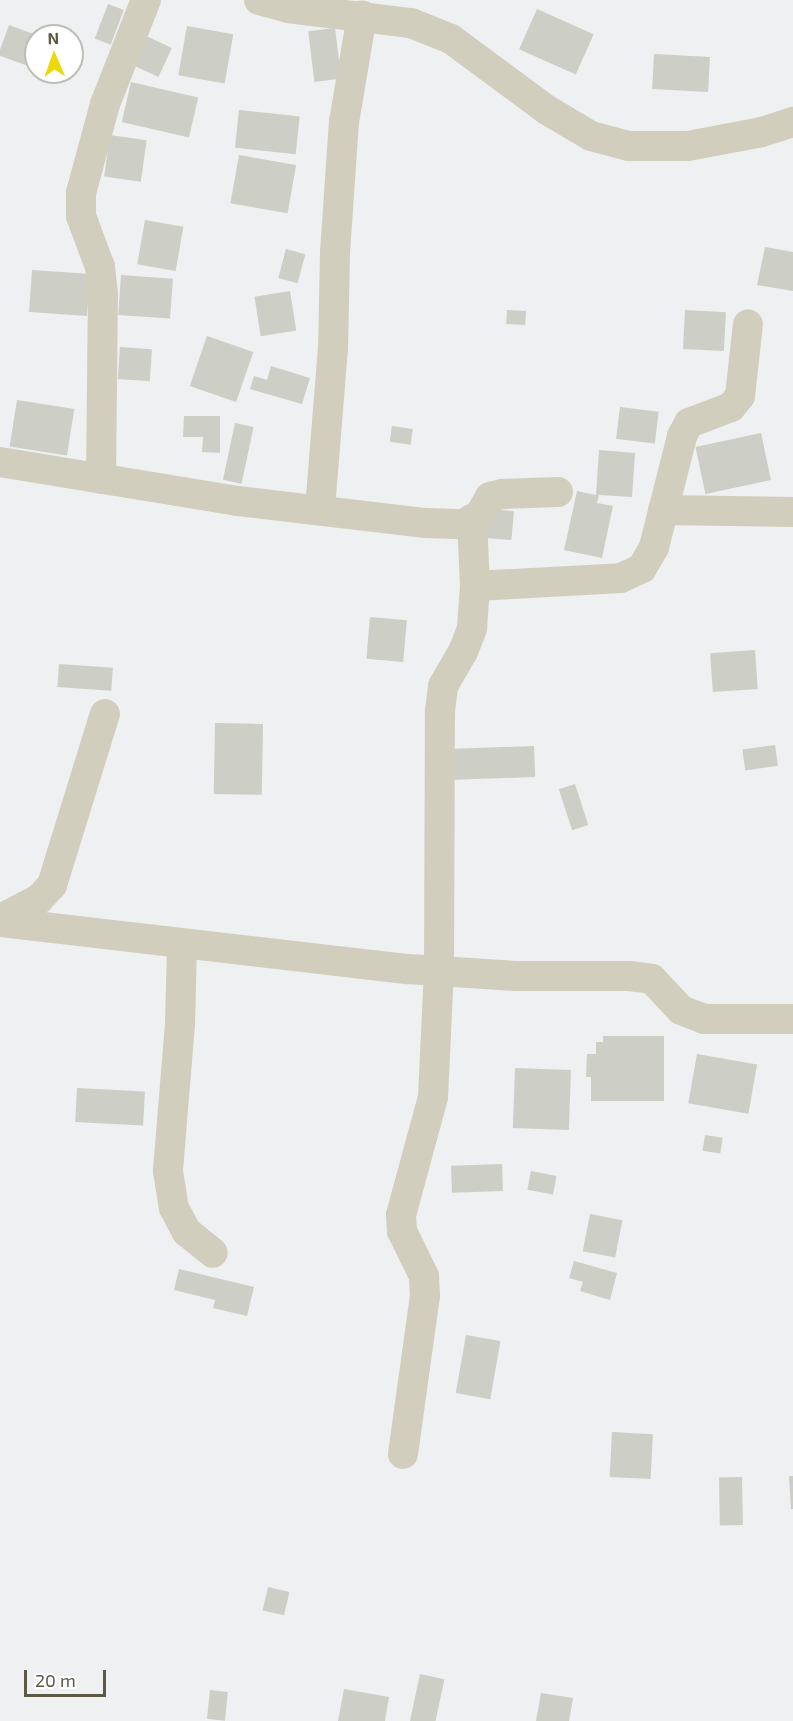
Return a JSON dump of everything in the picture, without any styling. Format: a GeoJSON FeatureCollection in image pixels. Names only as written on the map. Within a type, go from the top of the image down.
{"type":"FeatureCollection","features":[{"type":"Feature","properties":{"kind":"street"},"geometry":{"type":"LineString","coordinates":[[101,479],[103,295],[100,267],[81,216],[81,193],[105,104],[146,0]]}},
{"type":"Feature","properties":{"kind":"street"},"geometry":{"type":"LineString","coordinates":[[260,0],[288,8],[411,23],[451,39],[547,110],[591,136],[628,146],[688,146],[762,132],[793,122]]}},
{"type":"Feature","properties":{"kind":"street"},"geometry":{"type":"LineString","coordinates":[[320,509],[333,349],[335,253],[344,122],[362,16]]}},
{"type":"Feature","properties":{"kind":"street"},"geometry":{"type":"LineString","coordinates":[[475,586],[621,578],[642,568],[654,547],[682,436],[689,423],[731,407],[740,396],[748,324]]}},
{"type":"Feature","properties":{"kind":"street"},"geometry":{"type":"LineString","coordinates":[[0,462],[238,501],[426,523],[463,524],[479,516],[490,497],[502,494],[558,492]]}},
{"type":"Feature","properties":{"kind":"street"},"geometry":{"type":"LineString","coordinates":[[663,510],[793,512]]}},
{"type":"Feature","properties":{"kind":"street"},"geometry":{"type":"LineString","coordinates":[[403,1454],[425,1296],[424,1276],[402,1231],[401,1215],[433,1097],[439,971],[440,711],[443,686],[463,652],[472,628],[475,586],[472,519]]}},
{"type":"Feature","properties":{"kind":"street"},"geometry":{"type":"LineString","coordinates":[[0,920],[39,898],[52,885],[105,714]]}},
{"type":"Feature","properties":{"kind":"street"},"geometry":{"type":"LineString","coordinates":[[0,920],[182,944],[439,971],[515,976],[629,976],[652,980],[681,1010],[704,1019],[793,1019]]}},
{"type":"Feature","properties":{"kind":"street"},"geometry":{"type":"LineString","coordinates":[[182,944],[180,1024],[168,1171],[174,1208],[187,1232],[213,1253]]}},
{"type":"Feature","properties":{"kind":"building"},"geometry":{"type":"Polygon","coordinates":[[[108,4],[124,10],[111,45],[95,39],[108,4]]]}},
{"type":"Feature","properties":{"kind":"building"},"geometry":{"type":"Polygon","coordinates":[[[537,9],[594,34],[576,74],[519,49],[537,9]]]}},
{"type":"Feature","properties":{"kind":"building"},"geometry":{"type":"Polygon","coordinates":[[[9,25],[24,30],[24,65],[0,56],[9,25]]]}},
{"type":"Feature","properties":{"kind":"building"},"geometry":{"type":"Polygon","coordinates":[[[187,26],[233,34],[225,83],[178,75],[187,26]]]}},
{"type":"Feature","properties":{"kind":"building"},"geometry":{"type":"Polygon","coordinates":[[[335,28],[341,79],[314,82],[308,31],[335,28]]]}},
{"type":"Feature","properties":{"kind":"building"},"geometry":{"type":"Polygon","coordinates":[[[142,34],[172,48],[158,77],[128,63],[142,34]]]}},
{"type":"Feature","properties":{"kind":"building"},"geometry":{"type":"Polygon","coordinates":[[[654,54],[710,57],[708,92],[652,89],[654,54]]]}},
{"type":"Feature","properties":{"kind":"building"},"geometry":{"type":"Polygon","coordinates":[[[131,82],[198,98],[189,137],[122,122],[131,82]]]}},
{"type":"Feature","properties":{"kind":"building"},"geometry":{"type":"Polygon","coordinates":[[[239,110],[300,116],[296,154],[235,148],[239,110]]]}},
{"type":"Feature","properties":{"kind":"building"},"geometry":{"type":"Polygon","coordinates":[[[110,135],[147,140],[141,182],[104,177],[110,135]]]}},
{"type":"Feature","properties":{"kind":"building"},"geometry":{"type":"Polygon","coordinates":[[[239,155],[296,165],[288,213],[230,203],[239,155]]]}},
{"type":"Feature","properties":{"kind":"building"},"geometry":{"type":"Polygon","coordinates":[[[145,220],[183,227],[176,271],[137,264],[145,220]]]}},
{"type":"Feature","properties":{"kind":"building"},"geometry":{"type":"Polygon","coordinates":[[[765,247],[793,252],[793,291],[757,285],[765,247]]]}},
{"type":"Feature","properties":{"kind":"building"},"geometry":{"type":"Polygon","coordinates":[[[286,249],[305,254],[298,283],[278,278],[286,249]]]}},
{"type":"Feature","properties":{"kind":"building"},"geometry":{"type":"Polygon","coordinates":[[[32,270],[90,274],[87,316],[29,312],[32,270]]]}},
{"type":"Feature","properties":{"kind":"building"},"geometry":{"type":"Polygon","coordinates":[[[121,275],[173,279],[170,319],[118,315],[121,275]]]}},
{"type":"Feature","properties":{"kind":"building"},"geometry":{"type":"Polygon","coordinates":[[[290,291],[296,331],[261,336],[254,297],[290,291]]]}},
{"type":"Feature","properties":{"kind":"building"},"geometry":{"type":"Polygon","coordinates":[[[507,310],[526,311],[525,325],[506,324],[507,310]]]}},
{"type":"Feature","properties":{"kind":"building"},"geometry":{"type":"Polygon","coordinates":[[[685,310],[726,312],[724,351],[683,349],[685,310]]]}},
{"type":"Feature","properties":{"kind":"building"},"geometry":{"type":"Polygon","coordinates":[[[207,336],[253,352],[236,402],[190,386],[207,336]]]}},
{"type":"Feature","properties":{"kind":"building"},"geometry":{"type":"Polygon","coordinates":[[[120,347],[152,349],[150,381],[118,379],[120,347]]]}},
{"type":"Feature","properties":{"kind":"building"},"geometry":{"type":"Polygon","coordinates":[[[271,366],[310,378],[302,404],[250,389],[254,376],[267,380],[271,366]]]}},
{"type":"Feature","properties":{"kind":"building"},"geometry":{"type":"Polygon","coordinates":[[[17,400],[74,409],[67,455],[10,446],[17,400]]]}},
{"type":"Feature","properties":{"kind":"building"},"geometry":{"type":"Polygon","coordinates":[[[620,407],[659,412],[655,444],[616,439],[620,407]]]}},
{"type":"Feature","properties":{"kind":"building"},"geometry":{"type":"Polygon","coordinates":[[[184,416],[220,416],[220,453],[202,452],[203,437],[183,437],[184,416]]]}},
{"type":"Feature","properties":{"kind":"building"},"geometry":{"type":"Polygon","coordinates":[[[235,423],[254,427],[242,484],[223,480],[235,423]]]}},
{"type":"Feature","properties":{"kind":"building"},"geometry":{"type":"Polygon","coordinates":[[[392,426],[413,429],[411,445],[390,442],[392,426]]]}},
{"type":"Feature","properties":{"kind":"building"},"geometry":{"type":"Polygon","coordinates":[[[761,433],[771,480],[705,494],[695,447],[761,433]]]}},
{"type":"Feature","properties":{"kind":"building"},"geometry":{"type":"Polygon","coordinates":[[[599,450],[635,453],[632,497],[599,495],[597,503],[613,506],[602,558],[564,550],[577,491],[596,495],[599,450]]]}},
{"type":"Feature","properties":{"kind":"building"},"geometry":{"type":"Polygon","coordinates":[[[489,509],[514,511],[511,540],[486,538],[489,509]]]}},
{"type":"Feature","properties":{"kind":"building"},"geometry":{"type":"Polygon","coordinates":[[[370,617],[407,620],[403,662],[366,659],[370,617]]]}},
{"type":"Feature","properties":{"kind":"building"},"geometry":{"type":"Polygon","coordinates":[[[755,650],[758,689],[713,692],[710,653],[755,650]]]}},
{"type":"Feature","properties":{"kind":"building"},"geometry":{"type":"Polygon","coordinates":[[[59,664],[113,668],[111,691],[57,687],[59,664]]]}},
{"type":"Feature","properties":{"kind":"building"},"geometry":{"type":"Polygon","coordinates":[[[215,723],[263,724],[262,795],[214,794],[215,723]]]}},
{"type":"Feature","properties":{"kind":"building"},"geometry":{"type":"Polygon","coordinates":[[[775,745],[778,766],[745,770],[742,750],[775,745]]]}},
{"type":"Feature","properties":{"kind":"building"},"geometry":{"type":"Polygon","coordinates":[[[534,746],[535,777],[448,780],[447,749],[534,746]]]}},
{"type":"Feature","properties":{"kind":"building"},"geometry":{"type":"Polygon","coordinates":[[[575,784],[588,825],[572,830],[559,789],[575,784]]]}},
{"type":"Feature","properties":{"kind":"building"},"geometry":{"type":"Polygon","coordinates":[[[603,1036],[664,1036],[664,1101],[591,1101],[591,1077],[586,1077],[587,1054],[596,1054],[596,1042],[603,1042],[603,1036]]]}},
{"type":"Feature","properties":{"kind":"building"},"geometry":{"type":"Polygon","coordinates":[[[697,1054],[757,1065],[748,1114],[688,1103],[697,1054]]]}},
{"type":"Feature","properties":{"kind":"building"},"geometry":{"type":"Polygon","coordinates":[[[515,1068],[571,1070],[569,1130],[513,1128],[515,1068]]]}},
{"type":"Feature","properties":{"kind":"building"},"geometry":{"type":"Polygon","coordinates":[[[77,1088],[145,1092],[143,1126],[75,1122],[77,1088]]]}},
{"type":"Feature","properties":{"kind":"building"},"geometry":{"type":"Polygon","coordinates":[[[705,1135],[723,1138],[720,1154],[702,1151],[705,1135]]]}},
{"type":"Feature","properties":{"kind":"building"},"geometry":{"type":"Polygon","coordinates":[[[502,1164],[503,1191],[452,1193],[451,1166],[502,1164]]]}},
{"type":"Feature","properties":{"kind":"building"},"geometry":{"type":"Polygon","coordinates":[[[531,1171],[557,1176],[553,1195],[527,1190],[531,1171]]]}},
{"type":"Feature","properties":{"kind":"building"},"geometry":{"type":"Polygon","coordinates":[[[590,1214],[622,1220],[615,1258],[583,1251],[590,1214]]]}},
{"type":"Feature","properties":{"kind":"building"},"geometry":{"type":"Polygon","coordinates":[[[574,1261],[617,1273],[610,1300],[580,1291],[583,1282],[569,1278],[574,1261]]]}},
{"type":"Feature","properties":{"kind":"building"},"geometry":{"type":"Polygon","coordinates":[[[179,1269],[254,1287],[247,1316],[213,1308],[215,1300],[174,1290],[179,1269]]]}},
{"type":"Feature","properties":{"kind":"building"},"geometry":{"type":"Polygon","coordinates":[[[466,1335],[500,1341],[490,1399],[456,1393],[466,1335]]]}},
{"type":"Feature","properties":{"kind":"building"},"geometry":{"type":"Polygon","coordinates":[[[612,1432],[653,1434],[651,1479],[610,1477],[612,1432]]]}},
{"type":"Feature","properties":{"kind":"building"},"geometry":{"type":"Polygon","coordinates":[[[789,1476],[793,1476],[793,1509],[791,1509],[789,1476]]]}},
{"type":"Feature","properties":{"kind":"building"},"geometry":{"type":"Polygon","coordinates":[[[719,1477],[742,1477],[743,1525],[720,1525],[719,1477]]]}},
{"type":"Feature","properties":{"kind":"building"},"geometry":{"type":"Polygon","coordinates":[[[268,1587],[289,1592],[284,1615],[263,1610],[268,1587]]]}},
{"type":"Feature","properties":{"kind":"building"},"geometry":{"type":"Polygon","coordinates":[[[420,1674],[444,1679],[436,1721],[410,1721],[420,1674]]]}},
{"type":"Feature","properties":{"kind":"building"},"geometry":{"type":"Polygon","coordinates":[[[344,1689],[389,1697],[385,1721],[338,1721],[344,1689]]]}},
{"type":"Feature","properties":{"kind":"building"},"geometry":{"type":"Polygon","coordinates":[[[210,1690],[228,1692],[225,1721],[207,1719],[210,1690]]]}},
{"type":"Feature","properties":{"kind":"building"},"geometry":{"type":"Polygon","coordinates":[[[541,1693],[573,1698],[569,1721],[536,1721],[541,1693]]]}}]}
